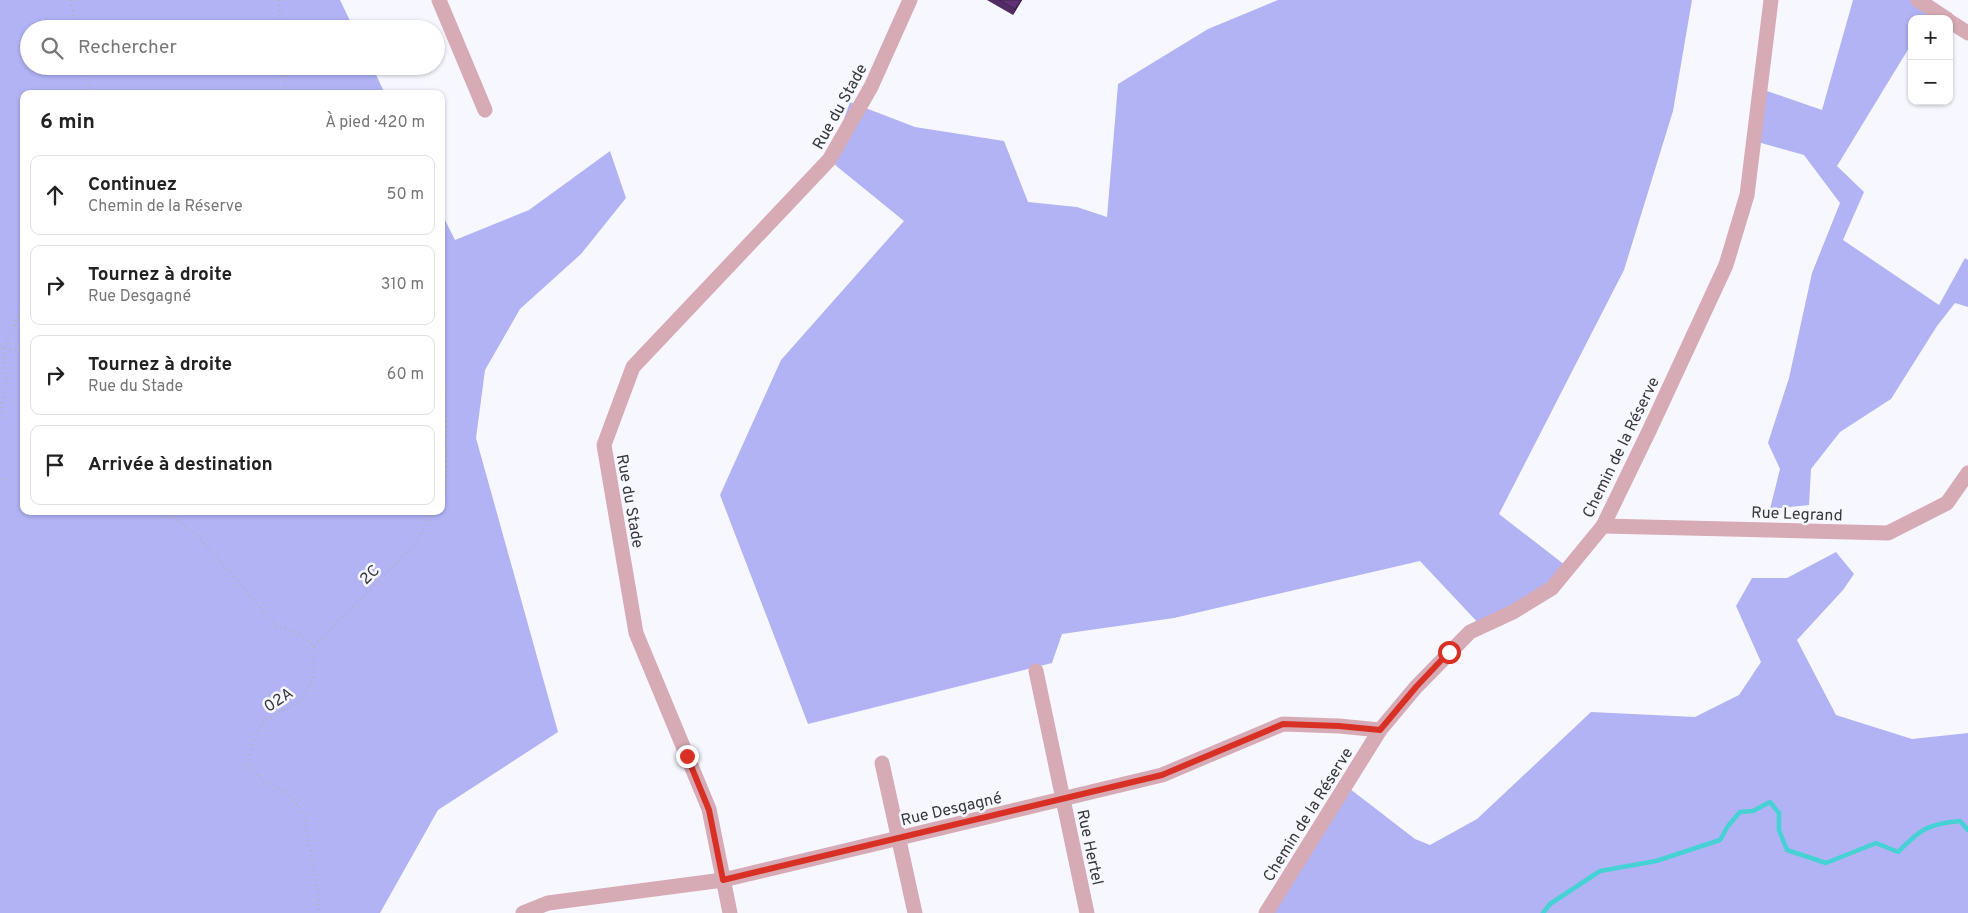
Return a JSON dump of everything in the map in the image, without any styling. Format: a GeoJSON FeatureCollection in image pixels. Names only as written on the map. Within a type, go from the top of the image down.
{"type":"FeatureCollection","features":[{"type":"Feature","properties":{"kind":"street"},"geometry":{"type":"LineString","coordinates":[[439,0],[485,110]]}},
{"type":"Feature","properties":{"kind":"street","name":"Rue du Stade"},"geometry":{"type":"LineString","coordinates":[[730,913],[709,810],[636,633],[604,445],[633,367],[829,160],[871,87],[910,0]]}},
{"type":"Feature","properties":{"kind":"street","name":"Chemin de la Réserve"},"geometry":{"type":"LineString","coordinates":[[1266,913],[1380,730],[1416,687],[1470,632],[1513,612],[1552,588],[1602,526],[1650,430],[1726,265],[1747,195],[1772,0]]}},
{"type":"Feature","properties":{"kind":"street"},"geometry":{"type":"LineString","coordinates":[[1918,0],[1940,15]]}},
{"type":"Feature","properties":{"kind":"street"},"geometry":{"type":"LineString","coordinates":[[1953,23],[1968,33]]}},
{"type":"Feature","properties":{"kind":"street","name":"Rue Legrand"},"geometry":{"type":"LineString","coordinates":[[1602,526],[1888,533],[1947,503],[1968,473]]}},
{"type":"Feature","properties":{"kind":"street","name":"Rue Hertel"},"geometry":{"type":"LineString","coordinates":[[1036,671],[1086,913]]}},
{"type":"Feature","properties":{"kind":"street","name":"Rue Desgagné"},"geometry":{"type":"LineString","coordinates":[[523,913],[723,880],[1162,775],[1283,724],[1380,730]]}},
{"type":"Feature","properties":{"kind":"street"},"geometry":{"type":"LineString","coordinates":[[882,763],[915,913]]}},
{"type":"Feature","properties":{"kind":"path"},"geometry":{"type":"LineString","coordinates":[[71,0],[74,20]]}},
{"type":"Feature","properties":{"kind":"path"},"geometry":{"type":"LineString","coordinates":[[279,0],[280,20]]}},
{"type":"Feature","properties":{"kind":"path"},"geometry":{"type":"LineString","coordinates":[[87,75],[92,90]]}},
{"type":"Feature","properties":{"kind":"path"},"geometry":{"type":"LineString","coordinates":[[285,75],[286,90]]}},
{"type":"Feature","properties":{"kind":"path"},"geometry":{"type":"LineString","coordinates":[[0,418],[6,382],[4,348],[20,313]]}},
{"type":"Feature","properties":{"kind":"path"},"geometry":{"type":"LineString","coordinates":[[0,346],[14,350],[20,349]]}},
{"type":"Feature","properties":{"kind":"path"},"geometry":{"type":"LineString","coordinates":[[445,402],[445,492]]}},
{"type":"Feature","properties":{"kind":"path"},"geometry":{"type":"LineString","coordinates":[[171,515],[200,538],[276,626],[298,633],[314,646]]}},
{"type":"Feature","properties":{"kind":"path","name":"2C"},"geometry":{"type":"LineString","coordinates":[[314,646],[414,544],[432,515]]}},
{"type":"Feature","properties":{"kind":"path","name":"02A"},"geometry":{"type":"LineString","coordinates":[[314,646],[314,676],[301,700],[263,722],[253,742],[247,765],[264,782],[286,791],[304,814],[319,900],[317,913]]}},
{"type":"Feature","properties":{"kind":"shaded area"},"geometry":{"type":"Polygon","coordinates":[[[0,0],[340,0],[350,20],[20,20],[20,75],[376,75],[383,90],[20,90],[20,515],[445,515],[445,220],[455,240],[529,210],[610,151],[626,198],[581,254],[520,309],[485,370],[476,438],[558,732],[438,810],[380,913],[0,913],[0,0]]]}},
{"type":"Feature","properties":{"kind":"shaded area"},"geometry":{"type":"Polygon","coordinates":[[[1278,0],[1692,0],[1673,111],[1624,270],[1499,514],[1570,569],[1482,627],[1420,561],[1174,618],[1062,634],[1052,663],[808,724],[720,495],[781,360],[904,221],[829,160],[850,102],[915,127],[1004,141],[1028,202],[1077,207],[1107,217],[1118,84],[1208,29],[1278,0]]]}},
{"type":"Feature","properties":{"kind":"shaded area"},"geometry":{"type":"Polygon","coordinates":[[[1853,0],[1918,0],[1932,9],[1929,15],[1908,15],[1908,50],[1837,166],[1864,192],[1843,240],[1939,305],[1965,258],[1968,260],[1968,307],[1955,303],[1937,326],[1891,399],[1840,432],[1811,469],[1809,505],[1770,509],[1780,469],[1768,443],[1789,378],[1812,273],[1840,203],[1804,155],[1754,141],[1761,89],[1822,110],[1853,0]]]}},
{"type":"Feature","properties":{"kind":"shaded area"},"geometry":{"type":"Polygon","coordinates":[[[1836,552],[1854,574],[1843,590],[1797,640],[1836,715],[1912,739],[1968,733],[1968,913],[1264,913],[1341,782],[1415,839],[1430,845],[1477,819],[1591,712],[1695,717],[1739,695],[1761,662],[1736,606],[1752,578],[1787,578],[1836,552]]]}},
{"type":"Feature","properties":{"kind":"building"},"geometry":{"type":"Polygon","coordinates":[[[999,0],[1021,0],[1015,9],[999,0]]]}},
{"type":"Feature","properties":{"kind":"waterway"},"geometry":{"type":"LineString","coordinates":[[1543,913],[1550,904],[1600,871],[1656,861],[1720,840],[1728,826],[1740,812],[1753,811],[1770,802],[1779,813],[1779,830],[1787,850],[1826,863],[1876,843],[1898,852],[1919,833],[1940,824],[1960,821],[1968,830]]}},
{"type":"Feature","properties":{"kind":"route"},"geometry":{"type":"LineString","coordinates":[[687,756],[709,810],[723,880],[1162,775],[1283,724],[1380,730],[1416,687],[1449,652]]}}]}
